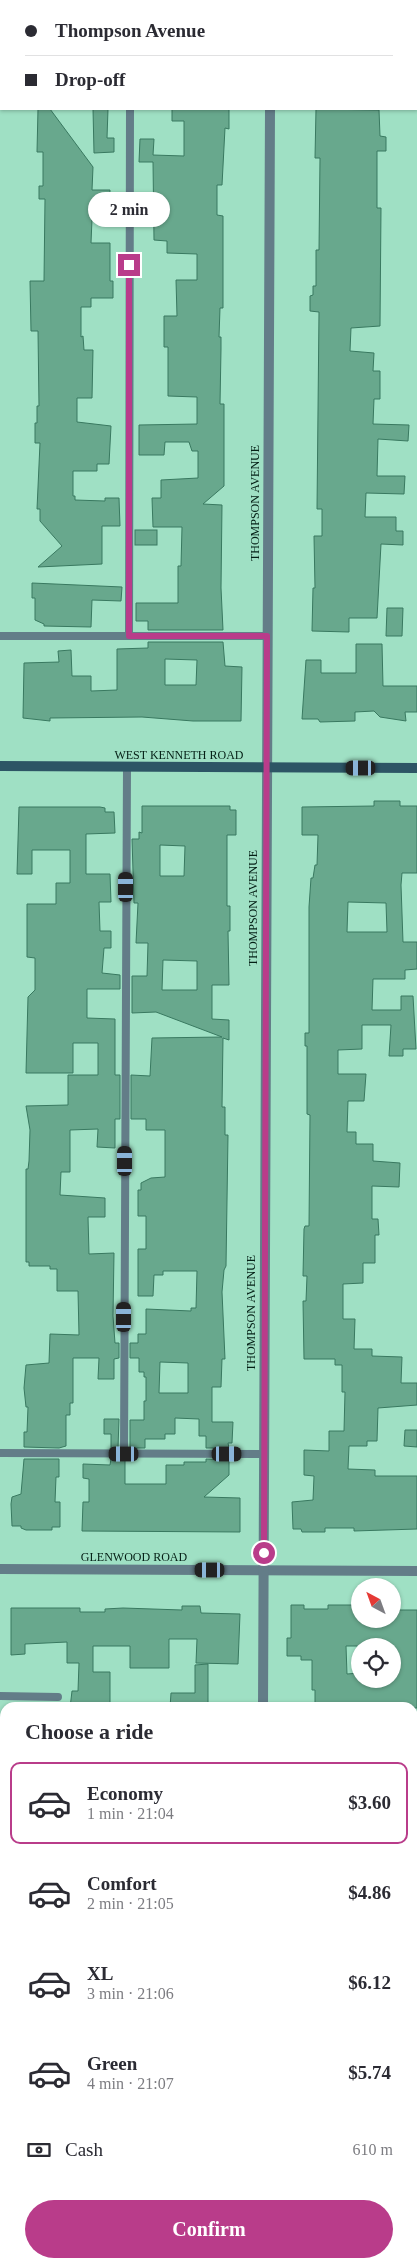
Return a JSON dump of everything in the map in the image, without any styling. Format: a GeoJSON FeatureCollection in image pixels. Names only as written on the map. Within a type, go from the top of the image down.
{"type":"FeatureCollection","features":[{"type":"Feature","properties":{"kind":"street","name":"THOMPSON AVENUE"},"geometry":{"type":"LineString","coordinates":[[263,1702],[270,110]]}},
{"type":"Feature","properties":{"kind":"street","name":"WEST KENNETH ROAD"},"geometry":{"type":"LineString","coordinates":[[0,766],[417,768]]}},
{"type":"Feature","properties":{"kind":"street","name":"GLENWOOD ROAD"},"geometry":{"type":"LineString","coordinates":[[0,1569],[417,1571]]}},
{"type":"Feature","properties":{"kind":"lane"},"geometry":{"type":"LineString","coordinates":[[129,636],[130,110]]}},
{"type":"Feature","properties":{"kind":"lane"},"geometry":{"type":"LineString","coordinates":[[0,636],[267,636]]}},
{"type":"Feature","properties":{"kind":"lane"},"geometry":{"type":"LineString","coordinates":[[124,1454],[127,767]]}},
{"type":"Feature","properties":{"kind":"lane"},"geometry":{"type":"LineString","coordinates":[[0,1453],[263,1454]]}},
{"type":"Feature","properties":{"kind":"lane"},"geometry":{"type":"LineString","coordinates":[[0,1696],[58,1697]]}},
{"type":"Feature","properties":{"kind":"building"},"geometry":{"type":"Polygon","coordinates":[[[38,110],[51,110],[93,167],[92,190],[110,190],[109,219],[92,219],[91,243],[110,243],[110,281],[113,281],[113,298],[91,298],[91,307],[81,307],[81,337],[83,336],[84,350],[93,350],[92,398],[77,398],[77,422],[111,426],[109,464],[97,464],[97,471],[73,471],[73,496],[75,496],[75,500],[105,501],[105,498],[119,498],[120,526],[102,526],[102,564],[38,567],[62,546],[40,521],[40,509],[37,509],[40,443],[35,443],[35,423],[37,423],[37,406],[39,406],[38,331],[31,331],[30,281],[44,281],[45,199],[39,199],[39,186],[43,186],[43,152],[37,152],[38,110]]]}},
{"type":"Feature","properties":{"kind":"building"},"geometry":{"type":"Polygon","coordinates":[[[93,110],[108,110],[107,138],[114,138],[114,152],[94,153],[93,110]]]}},
{"type":"Feature","properties":{"kind":"building"},"geometry":{"type":"Polygon","coordinates":[[[172,110],[229,110],[229,129],[225,128],[222,185],[217,185],[217,215],[223,216],[223,308],[220,308],[219,337],[221,337],[220,404],[224,404],[224,486],[203,504],[222,505],[221,588],[223,630],[148,630],[148,621],[136,621],[136,603],[178,603],[178,566],[181,566],[182,527],[153,527],[152,498],[161,498],[161,480],[198,478],[198,451],[192,451],[189,442],[165,442],[164,455],[139,455],[139,425],[197,424],[197,397],[168,396],[168,347],[164,347],[164,316],[177,316],[176,280],[197,280],[197,254],[167,253],[167,241],[154,240],[153,162],[139,162],[140,139],[154,139],[153,155],[184,156],[184,121],[172,121],[172,110]]]}},
{"type":"Feature","properties":{"kind":"building"},"geometry":{"type":"Polygon","coordinates":[[[316,110],[379,110],[380,136],[386,137],[386,151],[377,151],[377,208],[381,208],[380,326],[351,328],[350,351],[374,353],[373,371],[380,371],[380,399],[374,399],[373,424],[409,425],[408,441],[378,439],[377,476],[405,476],[404,494],[366,493],[365,517],[396,517],[396,531],[403,531],[403,545],[381,544],[377,618],[349,618],[349,632],[312,631],[313,588],[315,588],[314,536],[322,536],[322,509],[317,509],[319,312],[310,311],[310,296],[313,295],[313,286],[316,286],[316,250],[319,250],[320,158],[315,158],[316,110]]]}},
{"type":"Feature","properties":{"kind":"building"},"geometry":{"type":"Polygon","coordinates":[[[135,530],[157,530],[157,545],[135,545],[135,530]]]}},
{"type":"Feature","properties":{"kind":"building"},"geometry":{"type":"Polygon","coordinates":[[[32,583],[122,587],[121,601],[92,600],[91,627],[44,626],[44,624],[35,620],[35,598],[32,598],[32,583]]]}},
{"type":"Feature","properties":{"kind":"building"},"geometry":{"type":"Polygon","coordinates":[[[387,608],[403,608],[402,636],[386,636],[387,608]]]}},
{"type":"Feature","properties":{"kind":"building"},"geometry":{"type":"Polygon","coordinates":[[[148,642],[223,642],[225,666],[242,667],[241,721],[193,721],[142,717],[50,718],[50,721],[23,718],[24,663],[59,662],[58,651],[71,650],[72,676],[91,676],[91,691],[117,690],[117,649],[148,648],[148,642]],[[165,659],[165,685],[196,685],[197,660],[165,659]]]}},
{"type":"Feature","properties":{"kind":"building"},"geometry":{"type":"Polygon","coordinates":[[[356,644],[382,644],[383,686],[417,686],[417,712],[405,712],[406,721],[380,717],[374,711],[355,712],[355,721],[320,722],[318,719],[302,719],[306,660],[321,660],[321,673],[356,673],[356,644]]]}},
{"type":"Feature","properties":{"kind":"building"},"geometry":{"type":"Polygon","coordinates":[[[374,801],[400,801],[400,806],[417,806],[417,873],[402,873],[401,885],[403,942],[417,942],[417,969],[405,970],[405,979],[373,979],[372,1010],[401,1010],[401,996],[413,996],[416,1049],[403,1049],[403,1056],[389,1056],[391,1025],[362,1025],[362,1049],[338,1050],[338,1074],[366,1074],[364,1101],[348,1101],[347,1132],[356,1132],[356,1144],[373,1144],[373,1161],[400,1163],[399,1187],[372,1186],[372,1219],[378,1219],[379,1235],[375,1235],[375,1263],[363,1263],[363,1283],[343,1284],[343,1319],[355,1319],[354,1349],[372,1349],[372,1356],[402,1357],[401,1383],[417,1383],[417,1405],[378,1408],[377,1441],[367,1441],[367,1446],[349,1446],[348,1469],[375,1470],[375,1476],[417,1476],[417,1529],[354,1531],[354,1528],[325,1528],[325,1532],[302,1532],[301,1529],[293,1529],[292,1502],[313,1500],[314,1476],[304,1475],[304,1450],[329,1451],[329,1431],[344,1431],[345,1392],[342,1392],[342,1365],[335,1365],[335,1359],[304,1359],[303,1301],[306,1301],[307,1276],[303,1276],[304,1229],[305,1226],[309,1226],[310,1115],[307,1114],[307,1046],[305,1046],[305,1033],[309,1033],[309,907],[311,878],[313,878],[315,865],[317,865],[318,835],[302,835],[302,807],[374,806],[374,801]],[[348,902],[347,932],[387,932],[386,903],[348,902]]]}},
{"type":"Feature","properties":{"kind":"building"},"geometry":{"type":"Polygon","coordinates":[[[142,806],[230,806],[230,810],[236,810],[236,835],[227,835],[227,906],[230,906],[230,931],[228,931],[229,985],[212,985],[212,1019],[229,1020],[229,1040],[223,1038],[222,1107],[225,1107],[225,1135],[228,1135],[226,1266],[222,1292],[225,1359],[222,1359],[221,1387],[212,1387],[212,1422],[233,1422],[232,1443],[228,1443],[229,1448],[206,1448],[206,1436],[199,1436],[199,1419],[175,1418],[175,1434],[165,1434],[165,1439],[145,1439],[145,1448],[130,1448],[130,1420],[144,1420],[146,1377],[144,1377],[144,1372],[139,1372],[139,1358],[130,1358],[130,1343],[138,1343],[138,1334],[146,1334],[146,1309],[191,1311],[191,1308],[196,1308],[197,1271],[163,1271],[163,1275],[154,1275],[153,1296],[138,1296],[138,1249],[146,1249],[146,1216],[138,1216],[138,1190],[141,1190],[141,1183],[151,1178],[165,1177],[165,1130],[146,1130],[146,1119],[131,1119],[131,1075],[150,1076],[152,1038],[222,1037],[156,1012],[132,1013],[132,976],[147,976],[148,943],[136,943],[138,903],[134,903],[132,839],[139,839],[139,832],[142,833],[142,806]],[[160,845],[160,876],[184,876],[185,846],[160,845]],[[163,960],[162,990],[197,990],[197,961],[163,960]],[[160,1362],[159,1393],[188,1393],[188,1363],[160,1362]]]}},
{"type":"Feature","properties":{"kind":"building"},"geometry":{"type":"Polygon","coordinates":[[[19,807],[100,807],[105,808],[105,812],[114,812],[115,833],[86,834],[86,874],[110,874],[111,902],[99,902],[100,931],[111,931],[111,948],[104,948],[102,973],[120,975],[120,989],[87,989],[87,1018],[115,1019],[115,1075],[120,1075],[120,1119],[115,1119],[115,1148],[97,1147],[98,1129],[70,1130],[70,1172],[61,1172],[60,1195],[105,1198],[105,1217],[88,1217],[89,1254],[114,1253],[113,1316],[115,1343],[119,1343],[119,1358],[114,1359],[114,1379],[98,1379],[99,1358],[73,1358],[73,1403],[70,1403],[70,1415],[66,1415],[66,1446],[59,1448],[24,1447],[28,1407],[26,1407],[24,1388],[26,1365],[49,1363],[50,1334],[79,1335],[78,1291],[57,1291],[57,1269],[50,1269],[50,1266],[29,1266],[29,1262],[26,1262],[26,1169],[28,1169],[29,1161],[30,1130],[26,1106],[68,1105],[68,1075],[98,1075],[98,1043],[73,1043],[73,1073],[26,1073],[28,997],[35,990],[35,958],[27,957],[27,904],[56,904],[56,883],[70,883],[70,850],[32,850],[32,874],[17,874],[19,807]]]}},
{"type":"Feature","properties":{"kind":"building"},"geometry":{"type":"Polygon","coordinates":[[[104,1419],[119,1419],[118,1448],[111,1448],[111,1434],[104,1434],[104,1419]]]}},
{"type":"Feature","properties":{"kind":"building"},"geometry":{"type":"Polygon","coordinates":[[[405,1430],[417,1430],[417,1447],[404,1446],[405,1430]]]}},
{"type":"Feature","properties":{"kind":"building"},"geometry":{"type":"Polygon","coordinates":[[[24,1459],[59,1459],[59,1477],[56,1477],[55,1502],[60,1502],[60,1527],[52,1527],[52,1530],[26,1530],[21,1528],[21,1526],[12,1526],[12,1497],[21,1494],[24,1459]]]}},
{"type":"Feature","properties":{"kind":"building"},"geometry":{"type":"Polygon","coordinates":[[[111,1459],[125,1460],[125,1484],[166,1484],[166,1465],[184,1465],[184,1462],[206,1462],[206,1459],[229,1460],[229,1475],[204,1497],[240,1498],[240,1532],[82,1531],[83,1502],[89,1502],[89,1479],[83,1478],[83,1464],[110,1465],[111,1459]]]}},
{"type":"Feature","properties":{"kind":"building"},"geometry":{"type":"Polygon","coordinates":[[[291,1605],[304,1605],[304,1609],[328,1609],[328,1605],[351,1605],[351,1628],[401,1628],[401,1610],[417,1610],[417,1702],[315,1702],[315,1690],[312,1690],[312,1660],[301,1660],[301,1656],[287,1656],[287,1638],[291,1638],[291,1605]]]}},
{"type":"Feature","properties":{"kind":"building"},"geometry":{"type":"Polygon","coordinates":[[[182,1606],[200,1606],[201,1613],[240,1614],[238,1664],[196,1663],[197,1639],[169,1639],[169,1668],[130,1668],[130,1646],[93,1646],[93,1672],[110,1672],[110,1702],[71,1702],[72,1691],[78,1691],[79,1663],[67,1663],[67,1642],[25,1644],[25,1654],[11,1655],[11,1608],[80,1608],[80,1612],[105,1612],[105,1609],[123,1608],[182,1610],[182,1606]]]}},
{"type":"Feature","properties":{"kind":"building"},"geometry":{"type":"Polygon","coordinates":[[[208,1664],[208,1702],[170,1702],[171,1693],[195,1693],[195,1665],[208,1664]]]}},
{"type":"Feature","properties":{"kind":"route"},"geometry":{"type":"LineString","coordinates":[[129,265],[129,636],[267,636],[264,1553]]}}]}
